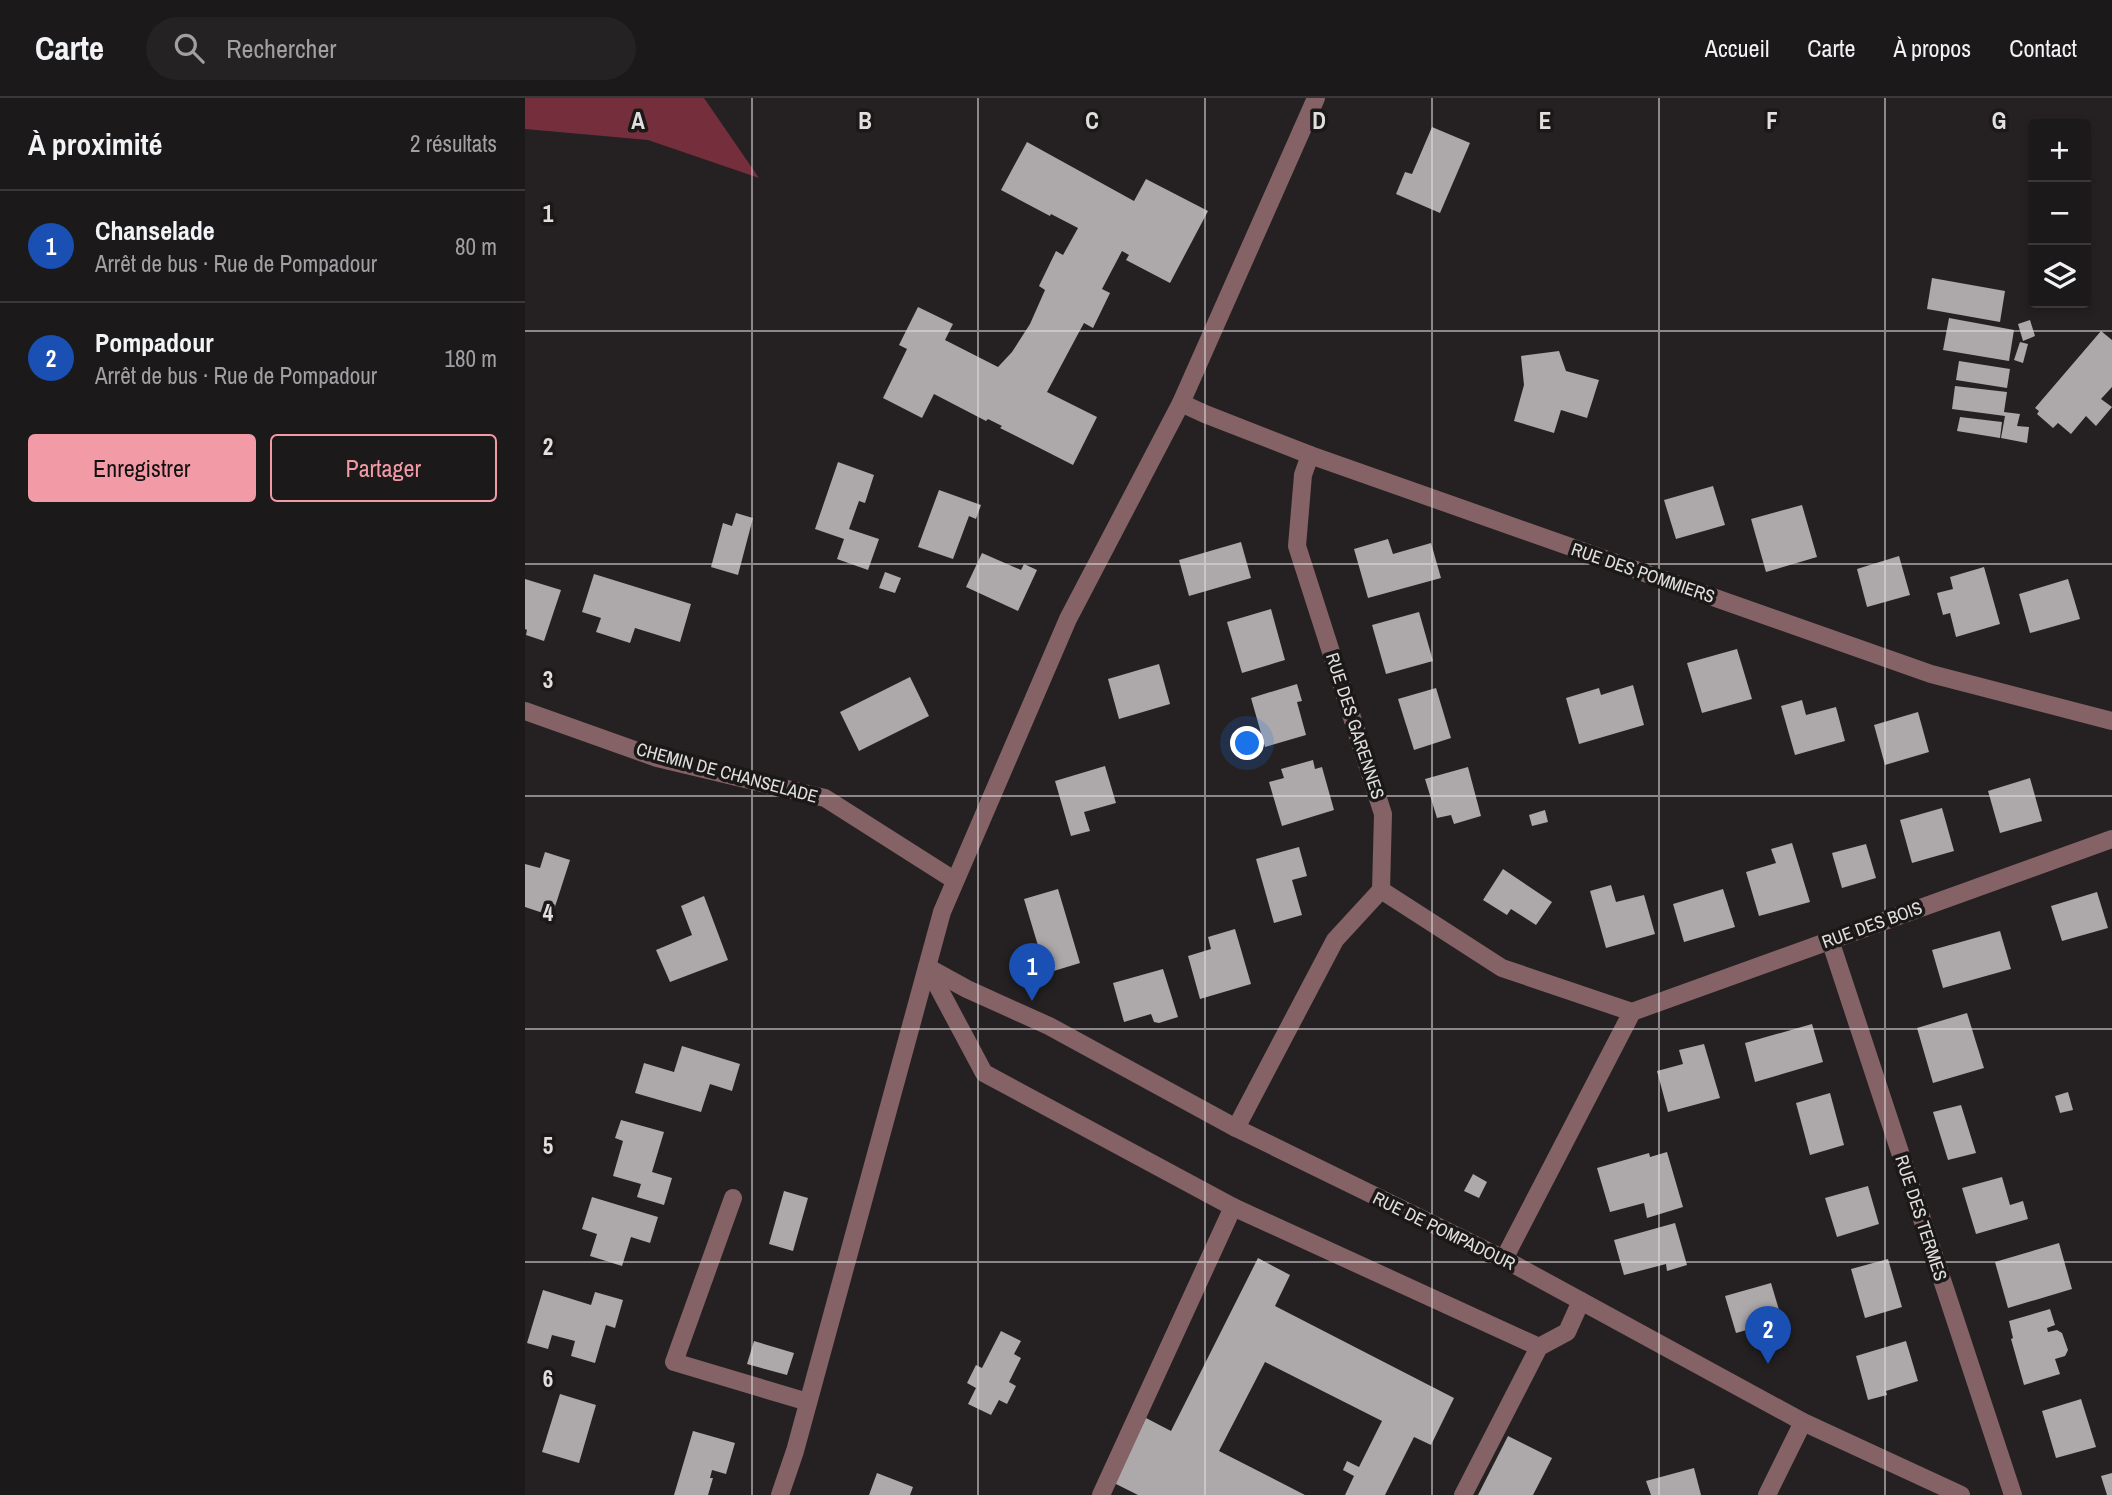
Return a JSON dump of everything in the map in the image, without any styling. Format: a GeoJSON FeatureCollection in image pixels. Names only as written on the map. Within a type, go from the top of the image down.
{"type":"FeatureCollection","features":[{"type":"Feature","properties":{"kind":"street"},"geometry":{"type":"LineString","coordinates":[[781,1495],[941,912],[1068,619],[1181,403],[1316,98]]}},
{"type":"Feature","properties":{"kind":"street","name":"RUE DES POMMIERS"},"geometry":{"type":"LineString","coordinates":[[1181,403],[1310,455],[1931,674],[2108,724]]}},
{"type":"Feature","properties":{"kind":"street","name":"RUE DES GARENNES"},"geometry":{"type":"LineString","coordinates":[[1310,455],[1303,475],[1297,546],[1383,814],[1381,890]]}},
{"type":"Feature","properties":{"kind":"street","name":"CHEMIN DE CHANSELADE"},"geometry":{"type":"LineString","coordinates":[[525,711],[657,758],[825,798],[954,880]]}},
{"type":"Feature","properties":{"kind":"street","name":"RUE DES BOIS"},"geometry":{"type":"LineString","coordinates":[[1632,1012],[2112,839]]}},
{"type":"Feature","properties":{"kind":"street"},"geometry":{"type":"LineString","coordinates":[[1237,1128],[1335,940],[1381,890],[1502,968],[1632,1012],[1504,1259]]}},
{"type":"Feature","properties":{"kind":"street","name":"RUE DES TERMES"},"geometry":{"type":"LineString","coordinates":[[1829,940],[2013,1495]]}},
{"type":"Feature","properties":{"kind":"street"},"geometry":{"type":"LineString","coordinates":[[927,967],[984,1073],[1233,1207],[1539,1347]]}},
{"type":"Feature","properties":{"kind":"street","name":"RUE DE POMPADOUR"},"geometry":{"type":"LineString","coordinates":[[927,967],[967,989],[1049,1026],[1237,1128],[1504,1259],[1804,1422],[1961,1495]]}},
{"type":"Feature","properties":{"kind":"street"},"geometry":{"type":"LineString","coordinates":[[733,1198],[674,1362],[808,1402]]}},
{"type":"Feature","properties":{"kind":"street"},"geometry":{"type":"LineString","coordinates":[[1101,1495],[1233,1207]]}},
{"type":"Feature","properties":{"kind":"street"},"geometry":{"type":"LineString","coordinates":[[1463,1495],[1539,1347],[1567,1332],[1581,1301]]}},
{"type":"Feature","properties":{"kind":"street"},"geometry":{"type":"LineString","coordinates":[[1767,1495],[1804,1422]]}},
{"type":"Feature","properties":{"kind":"shaded area"},"geometry":{"type":"Polygon","coordinates":[[[525,98],[704,98],[759,178],[648,140],[525,129],[525,98]]]}},
{"type":"Feature","properties":{"kind":"building"},"geometry":{"type":"Polygon","coordinates":[[[1432,127],[1470,143],[1440,213],[1396,194],[1405,172],[1412,174],[1432,127]]]}},
{"type":"Feature","properties":{"kind":"building"},"geometry":{"type":"Polygon","coordinates":[[[1027,142],[1134,201],[1146,179],[1208,211],[1170,283],[1126,260],[1129,255],[1122,251],[1102,289],[1110,293],[1093,328],[1084,323],[1047,392],[1097,417],[1073,465],[1000,428],[1002,426],[988,419],[986,421],[934,394],[922,418],[883,398],[907,349],[899,345],[918,307],[953,324],[945,340],[998,367],[1012,352],[1030,324],[1045,290],[1039,286],[1056,251],[1063,255],[1078,228],[1001,190],[1027,142]]]}},
{"type":"Feature","properties":{"kind":"building"},"geometry":{"type":"Polygon","coordinates":[[[1932,278],[2005,291],[2000,322],[1927,309],[1932,278]]]}},
{"type":"Feature","properties":{"kind":"building"},"geometry":{"type":"Polygon","coordinates":[[[1949,318],[2014,330],[2009,361],[1943,350],[1949,318]]]}},
{"type":"Feature","properties":{"kind":"building"},"geometry":{"type":"Polygon","coordinates":[[[2030,320],[2035,336],[2023,341],[2018,324],[2030,320]]]}},
{"type":"Feature","properties":{"kind":"building"},"geometry":{"type":"Polygon","coordinates":[[[2101,331],[2112,340],[2112,387],[2101,399],[2112,407],[2096,426],[2086,416],[2071,434],[2058,423],[2053,428],[2037,414],[2039,411],[2035,408],[2101,331]]]}},
{"type":"Feature","properties":{"kind":"building"},"geometry":{"type":"Polygon","coordinates":[[[2020,342],[2028,344],[2023,363],[2014,360],[2020,342]]]}},
{"type":"Feature","properties":{"kind":"building"},"geometry":{"type":"Polygon","coordinates":[[[1559,351],[1566,371],[1599,380],[1587,418],[1561,410],[1554,433],[1514,421],[1524,385],[1521,356],[1559,351]]]}},
{"type":"Feature","properties":{"kind":"building"},"geometry":{"type":"Polygon","coordinates":[[[1959,361],[2010,369],[2007,388],[1956,380],[1959,361]]]}},
{"type":"Feature","properties":{"kind":"building"},"geometry":{"type":"Polygon","coordinates":[[[1955,386],[2007,392],[2004,412],[2020,414],[2017,426],[2029,427],[2027,443],[2001,438],[2005,416],[1952,409],[1955,386]]]}},
{"type":"Feature","properties":{"kind":"building"},"geometry":{"type":"Polygon","coordinates":[[[1960,417],[2002,422],[2000,438],[1957,431],[1960,417]]]}},
{"type":"Feature","properties":{"kind":"building"},"geometry":{"type":"Polygon","coordinates":[[[838,462],[874,475],[865,503],[859,501],[849,529],[879,539],[868,570],[837,559],[844,539],[815,529],[838,462]]]}},
{"type":"Feature","properties":{"kind":"building"},"geometry":{"type":"Polygon","coordinates":[[[1713,486],[1725,525],[1676,539],[1664,500],[1713,486]]]}},
{"type":"Feature","properties":{"kind":"building"},"geometry":{"type":"Polygon","coordinates":[[[939,490],[981,505],[976,519],[969,516],[953,559],[918,547],[939,490]]]}},
{"type":"Feature","properties":{"kind":"building"},"geometry":{"type":"Polygon","coordinates":[[[1802,505],[1817,557],[1766,572],[1751,519],[1802,505]]]}},
{"type":"Feature","properties":{"kind":"building"},"geometry":{"type":"Polygon","coordinates":[[[736,513],[753,518],[738,575],[711,567],[723,523],[732,526],[736,513]]]}},
{"type":"Feature","properties":{"kind":"building"},"geometry":{"type":"Polygon","coordinates":[[[1388,539],[1393,554],[1431,543],[1441,578],[1368,598],[1354,549],[1388,539]]]}},
{"type":"Feature","properties":{"kind":"building"},"geometry":{"type":"Polygon","coordinates":[[[1241,542],[1251,578],[1189,596],[1179,560],[1241,542]]]}},
{"type":"Feature","properties":{"kind":"building"},"geometry":{"type":"Polygon","coordinates":[[[982,553],[1021,570],[1024,564],[1037,570],[1018,611],[966,587],[982,553]]]}},
{"type":"Feature","properties":{"kind":"building"},"geometry":{"type":"Polygon","coordinates":[[[1899,556],[1910,595],[1867,607],[1857,569],[1899,556]]]}},
{"type":"Feature","properties":{"kind":"building"},"geometry":{"type":"Polygon","coordinates":[[[1984,567],[2000,624],[1956,637],[1950,613],[1943,615],[1937,593],[1953,589],[1950,577],[1984,567]]]}},
{"type":"Feature","properties":{"kind":"building"},"geometry":{"type":"Polygon","coordinates":[[[885,572],[901,578],[895,593],[879,588],[885,572]]]}},
{"type":"Feature","properties":{"kind":"building"},"geometry":{"type":"Polygon","coordinates":[[[594,574],[691,604],[680,642],[635,628],[630,643],[596,632],[601,618],[582,612],[594,574]]]}},
{"type":"Feature","properties":{"kind":"building"},"geometry":{"type":"Polygon","coordinates":[[[525,579],[561,590],[544,641],[526,635],[525,579]]]}},
{"type":"Feature","properties":{"kind":"building"},"geometry":{"type":"Polygon","coordinates":[[[2068,579],[2080,619],[2030,633],[2019,594],[2068,579]]]}},
{"type":"Feature","properties":{"kind":"building"},"geometry":{"type":"Polygon","coordinates":[[[1271,609],[1285,660],[1242,673],[1227,622],[1271,609]]]}},
{"type":"Feature","properties":{"kind":"building"},"geometry":{"type":"Polygon","coordinates":[[[1419,612],[1433,661],[1386,674],[1372,625],[1419,612]]]}},
{"type":"Feature","properties":{"kind":"building"},"geometry":{"type":"Polygon","coordinates":[[[1737,649],[1752,699],[1702,713],[1687,663],[1737,649]]]}},
{"type":"Feature","properties":{"kind":"building"},"geometry":{"type":"Polygon","coordinates":[[[1159,664],[1170,704],[1119,719],[1108,679],[1159,664]]]}},
{"type":"Feature","properties":{"kind":"building"},"geometry":{"type":"Polygon","coordinates":[[[910,677],[929,716],[859,751],[840,712],[910,677]]]}},
{"type":"Feature","properties":{"kind":"building"},"geometry":{"type":"Polygon","coordinates":[[[1297,684],[1302,701],[1297,702],[1306,735],[1265,747],[1251,698],[1297,684]]]}},
{"type":"Feature","properties":{"kind":"building"},"geometry":{"type":"Polygon","coordinates":[[[1633,685],[1644,725],[1579,744],[1566,698],[1599,688],[1601,695],[1633,685]]]}},
{"type":"Feature","properties":{"kind":"building"},"geometry":{"type":"Polygon","coordinates":[[[1436,688],[1451,738],[1414,750],[1398,699],[1436,688]]]}},
{"type":"Feature","properties":{"kind":"building"},"geometry":{"type":"Polygon","coordinates":[[[1802,700],[1806,715],[1836,707],[1845,741],[1795,755],[1781,706],[1802,700]]]}},
{"type":"Feature","properties":{"kind":"building"},"geometry":{"type":"Polygon","coordinates":[[[1918,712],[1929,752],[1885,765],[1874,725],[1918,712]]]}},
{"type":"Feature","properties":{"kind":"building"},"geometry":{"type":"Polygon","coordinates":[[[1313,760],[1315,769],[1322,767],[1334,810],[1282,826],[1269,782],[1284,778],[1281,769],[1313,760]]]}},
{"type":"Feature","properties":{"kind":"building"},"geometry":{"type":"Polygon","coordinates":[[[1105,766],[1116,803],[1084,812],[1090,831],[1071,836],[1055,781],[1105,766]]]}},
{"type":"Feature","properties":{"kind":"building"},"geometry":{"type":"Polygon","coordinates":[[[1468,767],[1481,816],[1454,824],[1451,815],[1437,818],[1425,779],[1468,767]]]}},
{"type":"Feature","properties":{"kind":"building"},"geometry":{"type":"Polygon","coordinates":[[[2030,778],[2042,821],[2000,833],[1988,791],[2030,778]]]}},
{"type":"Feature","properties":{"kind":"building"},"geometry":{"type":"Polygon","coordinates":[[[1942,808],[1954,851],[1912,863],[1900,820],[1942,808]]]}},
{"type":"Feature","properties":{"kind":"building"},"geometry":{"type":"Polygon","coordinates":[[[1545,810],[1548,822],[1532,826],[1529,815],[1545,810]]]}},
{"type":"Feature","properties":{"kind":"building"},"geometry":{"type":"Polygon","coordinates":[[[1792,843],[1810,902],[1759,916],[1746,872],[1776,863],[1771,849],[1792,843]]]}},
{"type":"Feature","properties":{"kind":"building"},"geometry":{"type":"Polygon","coordinates":[[[1866,844],[1876,878],[1842,888],[1832,853],[1866,844]]]}},
{"type":"Feature","properties":{"kind":"building"},"geometry":{"type":"Polygon","coordinates":[[[1299,847],[1307,876],[1292,880],[1302,915],[1274,923],[1256,859],[1299,847]]]}},
{"type":"Feature","properties":{"kind":"building"},"geometry":{"type":"Polygon","coordinates":[[[545,852],[570,860],[552,916],[525,907],[525,864],[540,868],[545,852]]]}},
{"type":"Feature","properties":{"kind":"building"},"geometry":{"type":"Polygon","coordinates":[[[1503,869],[1552,902],[1536,925],[1511,909],[1507,915],[1483,900],[1503,869]]]}},
{"type":"Feature","properties":{"kind":"building"},"geometry":{"type":"Polygon","coordinates":[[[1611,885],[1616,902],[1644,895],[1655,934],[1606,948],[1590,891],[1611,885]]]}},
{"type":"Feature","properties":{"kind":"building"},"geometry":{"type":"Polygon","coordinates":[[[1058,889],[1080,963],[1034,977],[1026,952],[1039,949],[1024,899],[1058,889]]]}},
{"type":"Feature","properties":{"kind":"building"},"geometry":{"type":"Polygon","coordinates":[[[1723,889],[1735,927],[1684,942],[1673,904],[1723,889]]]}},
{"type":"Feature","properties":{"kind":"building"},"geometry":{"type":"Polygon","coordinates":[[[2097,892],[2108,928],[2062,941],[2051,906],[2097,892]]]}},
{"type":"Feature","properties":{"kind":"building"},"geometry":{"type":"Polygon","coordinates":[[[704,896],[728,960],[670,982],[656,950],[692,935],[681,906],[704,896]]]}},
{"type":"Feature","properties":{"kind":"building"},"geometry":{"type":"Polygon","coordinates":[[[1235,929],[1251,984],[1200,999],[1188,956],[1211,949],[1208,937],[1235,929]]]}},
{"type":"Feature","properties":{"kind":"building"},"geometry":{"type":"Polygon","coordinates":[[[2000,931],[2011,969],[1943,988],[1932,950],[2000,931]]]}},
{"type":"Feature","properties":{"kind":"building"},"geometry":{"type":"Polygon","coordinates":[[[1163,969],[1178,1017],[1159,1023],[1154,1022],[1151,1014],[1124,1022],[1113,983],[1163,969]]]}},
{"type":"Feature","properties":{"kind":"building"},"geometry":{"type":"Polygon","coordinates":[[[1967,1013],[1984,1068],[1933,1083],[1917,1028],[1967,1013]]]}},
{"type":"Feature","properties":{"kind":"building"},"geometry":{"type":"Polygon","coordinates":[[[1812,1024],[1823,1062],[1755,1082],[1745,1043],[1812,1024]]]}},
{"type":"Feature","properties":{"kind":"building"},"geometry":{"type":"Polygon","coordinates":[[[1704,1044],[1720,1098],[1668,1112],[1657,1071],[1683,1064],[1679,1050],[1704,1044]]]}},
{"type":"Feature","properties":{"kind":"building"},"geometry":{"type":"Polygon","coordinates":[[[682,1046],[740,1064],[732,1091],[710,1084],[701,1112],[635,1093],[644,1063],[674,1072],[682,1046]]]}},
{"type":"Feature","properties":{"kind":"building"},"geometry":{"type":"Polygon","coordinates":[[[2068,1092],[2073,1110],[2060,1113],[2055,1096],[2068,1092]]]}},
{"type":"Feature","properties":{"kind":"building"},"geometry":{"type":"Polygon","coordinates":[[[1830,1093],[1844,1145],[1810,1155],[1796,1103],[1830,1093]]]}},
{"type":"Feature","properties":{"kind":"building"},"geometry":{"type":"Polygon","coordinates":[[[1961,1105],[1976,1153],[1948,1160],[1933,1112],[1961,1105]]]}},
{"type":"Feature","properties":{"kind":"building"},"geometry":{"type":"Polygon","coordinates":[[[621,1120],[664,1132],[652,1172],[672,1178],[664,1205],[637,1197],[641,1184],[613,1176],[623,1141],[615,1138],[621,1120]]]}},
{"type":"Feature","properties":{"kind":"building"},"geometry":{"type":"Polygon","coordinates":[[[1667,1152],[1683,1207],[1647,1218],[1644,1203],[1610,1212],[1597,1168],[1649,1153],[1650,1157],[1667,1152]]]}},
{"type":"Feature","properties":{"kind":"building"},"geometry":{"type":"Polygon","coordinates":[[[1473,1174],[1487,1182],[1479,1198],[1464,1191],[1473,1174]]]}},
{"type":"Feature","properties":{"kind":"building"},"geometry":{"type":"Polygon","coordinates":[[[2002,1177],[2010,1205],[2023,1201],[2028,1219],[1976,1234],[1962,1188],[2002,1177]]]}},
{"type":"Feature","properties":{"kind":"building"},"geometry":{"type":"Polygon","coordinates":[[[1868,1186],[1879,1224],[1837,1237],[1825,1198],[1868,1186]]]}},
{"type":"Feature","properties":{"kind":"building"},"geometry":{"type":"Polygon","coordinates":[[[784,1191],[808,1198],[793,1251],[769,1244],[784,1191]]]}},
{"type":"Feature","properties":{"kind":"building"},"geometry":{"type":"Polygon","coordinates":[[[592,1197],[658,1217],[650,1243],[631,1237],[622,1266],[590,1256],[597,1234],[582,1229],[592,1197]]]}},
{"type":"Feature","properties":{"kind":"building"},"geometry":{"type":"Polygon","coordinates":[[[1675,1223],[1687,1265],[1667,1271],[1666,1264],[1624,1275],[1614,1240],[1675,1223]]]}},
{"type":"Feature","properties":{"kind":"building"},"geometry":{"type":"Polygon","coordinates":[[[2059,1243],[2072,1289],[2008,1308],[1995,1262],[2059,1243]]]}},
{"type":"Feature","properties":{"kind":"building"},"geometry":{"type":"Polygon","coordinates":[[[1258,1258],[1290,1275],[1275,1306],[1454,1398],[1431,1445],[1414,1437],[1385,1495],[1345,1495],[1354,1476],[1343,1470],[1347,1461],[1359,1467],[1382,1421],[1265,1362],[1219,1451],[1305,1495],[1138,1495],[1114,1483],[1146,1418],[1171,1431],[1258,1258]]]}},
{"type":"Feature","properties":{"kind":"building"},"geometry":{"type":"Polygon","coordinates":[[[1888,1259],[1902,1307],[1865,1318],[1851,1269],[1888,1259]]]}},
{"type":"Feature","properties":{"kind":"building"},"geometry":{"type":"Polygon","coordinates":[[[1771,1283],[1782,1320],[1736,1333],[1725,1296],[1771,1283]]]}},
{"type":"Feature","properties":{"kind":"building"},"geometry":{"type":"Polygon","coordinates":[[[543,1290],[591,1305],[595,1292],[623,1300],[615,1328],[606,1325],[595,1363],[571,1356],[575,1341],[552,1335],[548,1349],[527,1343],[543,1290]]]}},
{"type":"Feature","properties":{"kind":"building"},"geometry":{"type":"Polygon","coordinates":[[[2050,1309],[2055,1325],[2047,1328],[2048,1332],[2057,1330],[2062,1333],[2068,1350],[2065,1356],[2055,1359],[2060,1374],[2024,1385],[2011,1339],[2009,1321],[2050,1309]]]}},
{"type":"Feature","properties":{"kind":"building"},"geometry":{"type":"Polygon","coordinates":[[[1001,1331],[1021,1341],[1014,1354],[1021,1358],[1009,1382],[1016,1386],[1007,1404],[999,1400],[991,1415],[968,1404],[976,1388],[967,1383],[976,1365],[982,1368],[1001,1331]]]}},
{"type":"Feature","properties":{"kind":"building"},"geometry":{"type":"Polygon","coordinates":[[[754,1341],[794,1353],[787,1375],[747,1364],[754,1341]]]}},
{"type":"Feature","properties":{"kind":"building"},"geometry":{"type":"Polygon","coordinates":[[[1906,1341],[1918,1381],[1868,1400],[1856,1356],[1906,1341]]]}},
{"type":"Feature","properties":{"kind":"building"},"geometry":{"type":"Polygon","coordinates":[[[560,1394],[596,1405],[579,1463],[542,1452],[560,1394]]]}},
{"type":"Feature","properties":{"kind":"building"},"geometry":{"type":"Polygon","coordinates":[[[2081,1399],[2096,1447],[2056,1458],[2042,1411],[2081,1399]]]}},
{"type":"Feature","properties":{"kind":"building"},"geometry":{"type":"Polygon","coordinates":[[[693,1431],[735,1443],[726,1474],[712,1470],[710,1478],[713,1478],[708,1495],[674,1495],[693,1431]]]}},
{"type":"Feature","properties":{"kind":"building"},"geometry":{"type":"Polygon","coordinates":[[[1508,1436],[1552,1458],[1533,1495],[1478,1495],[1508,1436]]]}},
{"type":"Feature","properties":{"kind":"building"},"geometry":{"type":"Polygon","coordinates":[[[1694,1468],[1701,1495],[1651,1495],[1646,1481],[1694,1468]]]}},
{"type":"Feature","properties":{"kind":"building"},"geometry":{"type":"Polygon","coordinates":[[[877,1473],[913,1487],[910,1495],[869,1495],[877,1473]]]}},
{"type":"Feature","properties":{"kind":"building"},"geometry":{"type":"Polygon","coordinates":[[[2112,1473],[2112,1495],[2107,1495],[2101,1476],[2112,1473]]]}},
{"type":"Feature","properties":{"kind":"place","name":"Chanselade"},"geometry":{"type":"Point","coordinates":[1032,1001]}},
{"type":"Feature","properties":{"kind":"place","name":"Pompadour"},"geometry":{"type":"Point","coordinates":[1768,1364]}}]}
